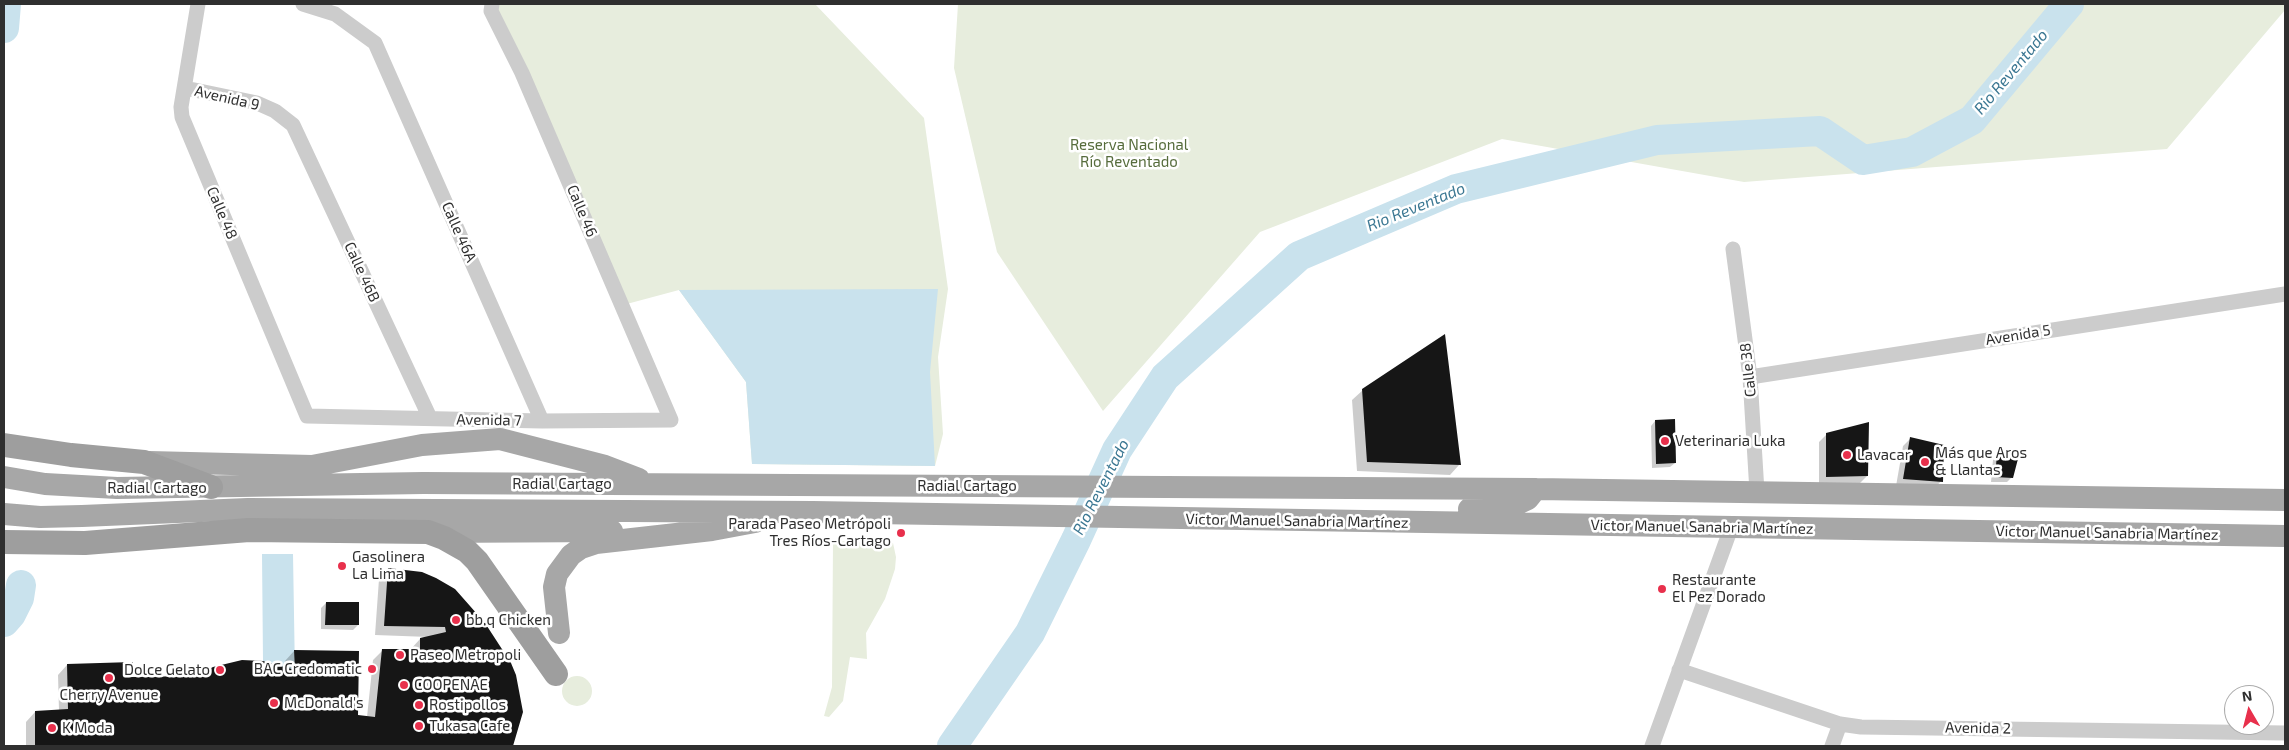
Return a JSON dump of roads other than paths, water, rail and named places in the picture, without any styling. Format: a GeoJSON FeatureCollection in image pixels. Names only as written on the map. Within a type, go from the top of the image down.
{"type":"FeatureCollection","features":[{"type":"Feature","properties":{"kind":"highway"},"geometry":{"type":"LineString","coordinates":[[4,445],[71,455],[144,462],[211,488]]}},
{"type":"Feature","properties":{"kind":"highway"},"geometry":{"type":"LineString","coordinates":[[4,542],[85,543],[249,530],[428,532],[444,538],[467,551],[477,561],[556,674]]}},
{"type":"Feature","properties":{"kind":"main road"},"geometry":{"type":"LineString","coordinates":[[144,462],[312,466],[422,445],[500,439],[605,466],[652,484]]}},
{"type":"Feature","properties":{"kind":"main road","name":"Radial Cartago"},"geometry":{"type":"LineString","coordinates":[[4,477],[45,484],[108,488],[211,488],[423,483],[1536,489]]}},
{"type":"Feature","properties":{"kind":"main road"},"geometry":{"type":"LineString","coordinates":[[1412,523],[1414,515],[1427,509],[1492,509],[1515,505],[1528,499],[1536,489],[2285,500]]}},
{"type":"Feature","properties":{"kind":"main road","name":"Radial Cartago"},"geometry":{"type":"LineString","coordinates":[[4,514],[40,516],[248,509],[813,512],[1119,518]]}},
{"type":"Feature","properties":{"kind":"main road"},"geometry":{"type":"LineString","coordinates":[[559,633],[554,587],[557,574],[571,556],[581,548],[596,543],[712,530],[813,512]]}},
{"type":"Feature","properties":{"kind":"main road","name":"Victor Manuel Sanabria Martínez"},"geometry":{"type":"LineString","coordinates":[[1119,518],[2285,536]]}},
{"type":"Feature","properties":{"kind":"main road"},"geometry":{"type":"LineString","coordinates":[[428,532],[712,530]]}},
{"type":"Feature","properties":{"kind":"street","name":"Calle 48"},"geometry":{"type":"LineString","coordinates":[[198,4],[181,107],[182,116],[306,416]]}},
{"type":"Feature","properties":{"kind":"street","name":"Calle 46A"},"geometry":{"type":"LineString","coordinates":[[303,4],[335,14],[375,44],[542,421]]}},
{"type":"Feature","properties":{"kind":"street","name":"Calle 46"},"geometry":{"type":"LineString","coordinates":[[488,6],[522,73],[671,420]]}},
{"type":"Feature","properties":{"kind":"street","name":"Avenida 9"},"geometry":{"type":"LineString","coordinates":[[185,88],[257,103],[275,111],[293,125]]}},
{"type":"Feature","properties":{"kind":"street","name":"Calle 46B"},"geometry":{"type":"LineString","coordinates":[[293,125],[430,418]]}},
{"type":"Feature","properties":{"kind":"street","name":"Calle 38"},"geometry":{"type":"LineString","coordinates":[[1733,249],[1750,377],[1757,492]]}},
{"type":"Feature","properties":{"kind":"street","name":"Avenida 5"},"geometry":{"type":"LineString","coordinates":[[1750,377],[2285,294]]}},
{"type":"Feature","properties":{"kind":"street","name":"Avenida 7"},"geometry":{"type":"LineString","coordinates":[[306,416],[542,421],[671,420]]}},
{"type":"Feature","properties":{"kind":"street"},"geometry":{"type":"LineString","coordinates":[[1652,746],[1731,528]]}},
{"type":"Feature","properties":{"kind":"street","name":"Avenida 2"},"geometry":{"type":"LineString","coordinates":[[1679,670],[1840,724],[1861,727],[2285,733]]}},
{"type":"Feature","properties":{"kind":"street"},"geometry":{"type":"LineString","coordinates":[[1832,746],[1840,724]]}},
{"type":"Feature","properties":{"kind":"water"},"geometry":{"type":"Polygon","coordinates":[[[938,289],[930,372],[935,466],[752,464],[746,382],[679,290],[938,289]]]}},
{"type":"Feature","properties":{"kind":"water"},"geometry":{"type":"Polygon","coordinates":[[[262,554],[293,554],[295,675],[263,661],[262,554]]]}},
{"type":"Feature","properties":{"kind":"waterway"},"geometry":{"type":"LineString","coordinates":[[4,28],[6,4]]}},
{"type":"Feature","properties":{"kind":"waterway","name":"Rio Reventado"},"geometry":{"type":"LineString","coordinates":[[952,746],[1030,633],[1076,540],[1117,450],[1165,377],[1299,256],[1456,189],[1657,140],[1820,131],[1863,160],[1912,152],[1972,120],[2069,4]]}},
{"type":"Feature","properties":{"kind":"waterway"},"geometry":{"type":"LineString","coordinates":[[4,622],[11,614],[19,598],[21,585]]}},
{"type":"Feature","properties":{"kind":"place","name":"Veterinaria Luka"},"geometry":{"type":"Point","coordinates":[1665,441]}},
{"type":"Feature","properties":{"kind":"place","name":"Lavacar"},"geometry":{"type":"Point","coordinates":[1847,455]}},
{"type":"Feature","properties":{"kind":"place","name":"Más que Aros & Llantas"},"geometry":{"type":"Point","coordinates":[1925,462]}},
{"type":"Feature","properties":{"kind":"place","name":"Parada Paseo Metrópoli Tres Ríos-Cartago"},"geometry":{"type":"Point","coordinates":[901,533]}},
{"type":"Feature","properties":{"kind":"place","name":"Gasolinera La Lima"},"geometry":{"type":"Point","coordinates":[342,566]}},
{"type":"Feature","properties":{"kind":"place","name":"Restaurante El Pez Dorado"},"geometry":{"type":"Point","coordinates":[1662,589]}},
{"type":"Feature","properties":{"kind":"place","name":"bb.q Chicken"},"geometry":{"type":"Point","coordinates":[456,620]}},
{"type":"Feature","properties":{"kind":"place","name":"Paseo Metropoli"},"geometry":{"type":"Point","coordinates":[400,655]}},
{"type":"Feature","properties":{"kind":"place","name":"BAC Credomatic"},"geometry":{"type":"Point","coordinates":[372,669]}},
{"type":"Feature","properties":{"kind":"place","name":"Dolce Gelato"},"geometry":{"type":"Point","coordinates":[220,670]}},
{"type":"Feature","properties":{"kind":"place","name":"Cherry Avenue"},"geometry":{"type":"Point","coordinates":[109,678]}},
{"type":"Feature","properties":{"kind":"place","name":"COOPENAE"},"geometry":{"type":"Point","coordinates":[404,685]}},
{"type":"Feature","properties":{"kind":"place","name":"McDonald's"},"geometry":{"type":"Point","coordinates":[274,703]}},
{"type":"Feature","properties":{"kind":"place","name":"Rostipollos"},"geometry":{"type":"Point","coordinates":[419,705]}},
{"type":"Feature","properties":{"kind":"place","name":"Tukasa Cafe"},"geometry":{"type":"Point","coordinates":[419,726]}},
{"type":"Feature","properties":{"kind":"place","name":"K Moda"},"geometry":{"type":"Point","coordinates":[52,728]}},
{"type":"Feature","properties":{"kind":"park label","name":"Reserva Nacional Río Reventado"},"geometry":{"type":"Point","coordinates":[1129,154]}}]}
